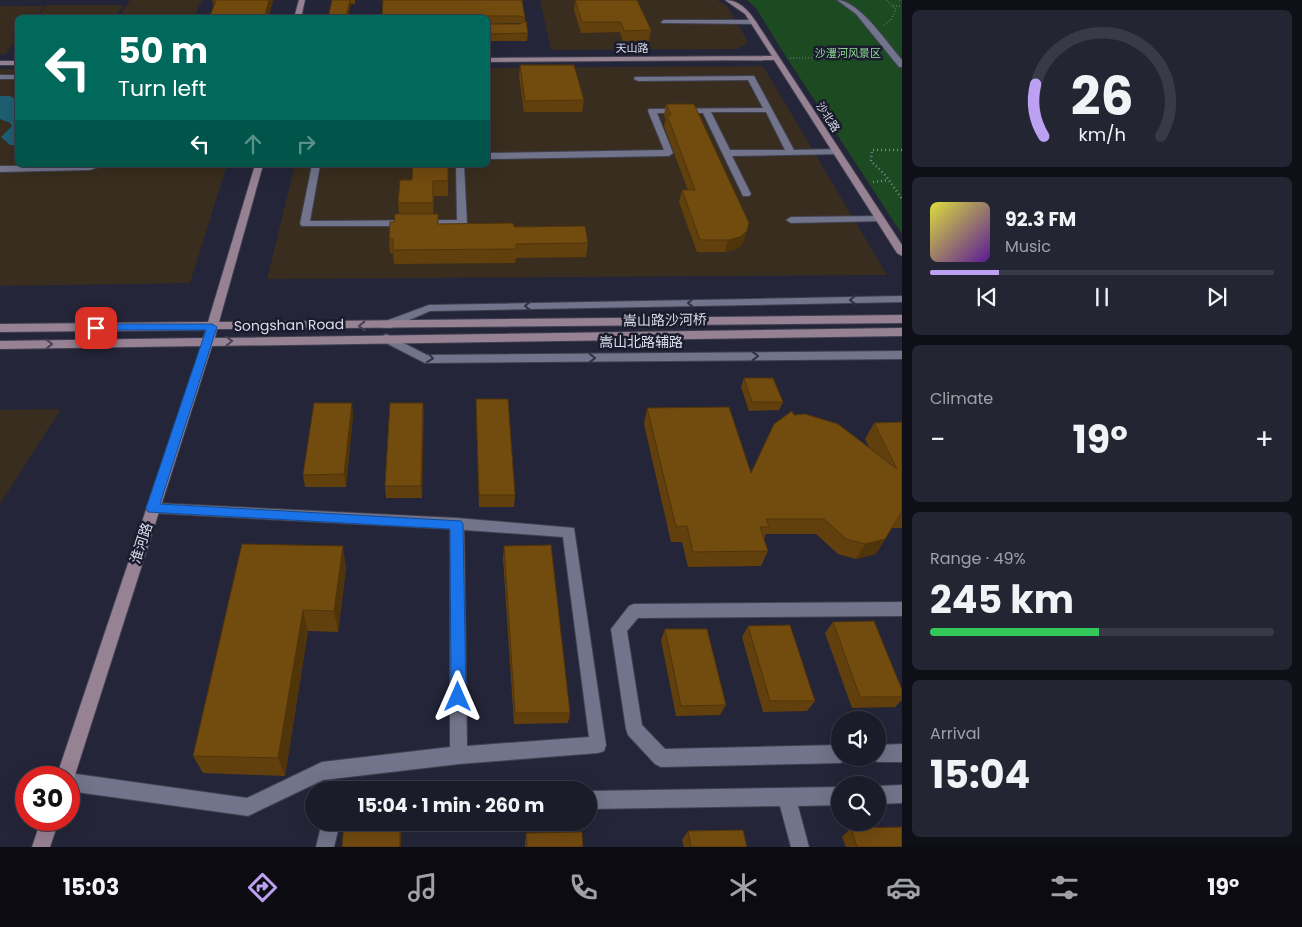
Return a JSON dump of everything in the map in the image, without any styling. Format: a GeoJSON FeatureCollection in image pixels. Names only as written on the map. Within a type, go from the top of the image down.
{"type":"FeatureCollection","features":[{"type":"Feature","properties":{"kind":"street"},"geometry":{"type":"LineString","coordinates":[[298,15],[302,0]]}},
{"type":"Feature","properties":{"kind":"street","name":"沙北路"},"geometry":{"type":"LineString","coordinates":[[728,0],[747,13],[902,253]]}},
{"type":"Feature","properties":{"kind":"street"},"geometry":{"type":"LineString","coordinates":[[840,0],[858,13],[902,65]]}},
{"type":"Feature","properties":{"kind":"street"},"geometry":{"type":"LineString","coordinates":[[664,22],[753,22]]}},
{"type":"Feature","properties":{"kind":"street","name":"天山路"},"geometry":{"type":"LineString","coordinates":[[490,60],[777,58]]}},
{"type":"Feature","properties":{"kind":"street"},"geometry":{"type":"LineString","coordinates":[[0,63],[15,63]]}},
{"type":"Feature","properties":{"kind":"street"},"geometry":{"type":"LineString","coordinates":[[0,77],[15,77]]}},
{"type":"Feature","properties":{"kind":"street"},"geometry":{"type":"LineString","coordinates":[[638,79],[751,78],[791,152]]}},
{"type":"Feature","properties":{"kind":"street"},"geometry":{"type":"LineString","coordinates":[[706,110],[746,194]]}},
{"type":"Feature","properties":{"kind":"street"},"geometry":{"type":"LineString","coordinates":[[490,156],[669,153],[652,111],[768,110]]}},
{"type":"Feature","properties":{"kind":"street"},"geometry":{"type":"LineString","coordinates":[[726,153],[837,152]]}},
{"type":"Feature","properties":{"kind":"street"},"geometry":{"type":"LineString","coordinates":[[0,169],[90,167]]}},
{"type":"Feature","properties":{"kind":"street","name":"淮河路"},"geometry":{"type":"LineString","coordinates":[[69,766],[208,342],[258,167]]}},
{"type":"Feature","properties":{"kind":"street"},"geometry":{"type":"LineString","coordinates":[[316,167],[305,224],[462,223],[460,167]]}},
{"type":"Feature","properties":{"kind":"street"},"geometry":{"type":"LineString","coordinates":[[791,220],[880,219]]}},
{"type":"Feature","properties":{"kind":"street"},"geometry":{"type":"LineString","coordinates":[[387,325],[429,308],[902,299]]}},
{"type":"Feature","properties":{"kind":"street","name":"嵩山路沙河桥"},"geometry":{"type":"LineString","coordinates":[[428,325],[902,319]]}},
{"type":"Feature","properties":{"kind":"street","name":"Songshan Road"},"geometry":{"type":"LineString","coordinates":[[0,328],[428,325]]}},
{"type":"Feature","properties":{"kind":"street","name":"嵩山路沙河桥"},"geometry":{"type":"LineString","coordinates":[[428,338],[902,332]]}},
{"type":"Feature","properties":{"kind":"street","name":"嵩山北路辅路"},"geometry":{"type":"LineString","coordinates":[[386,338],[426,359],[902,355]]}},
{"type":"Feature","properties":{"kind":"street","name":"Songshan Road"},"geometry":{"type":"LineString","coordinates":[[0,345],[428,338]]}},
{"type":"Feature","properties":{"kind":"street"},"geometry":{"type":"LineString","coordinates":[[80,784],[248,807],[322,771],[459,755],[598,745],[569,532],[457,524],[153,508]]}},
{"type":"Feature","properties":{"kind":"street"},"geometry":{"type":"LineString","coordinates":[[457,524],[459,755]]}},
{"type":"Feature","properties":{"kind":"street"},"geometry":{"type":"LineString","coordinates":[[831,754],[661,758],[634,729],[619,630],[634,611],[902,609]]}},
{"type":"Feature","properties":{"kind":"street"},"geometry":{"type":"LineString","coordinates":[[886,754],[902,753]]}},
{"type":"Feature","properties":{"kind":"street"},"geometry":{"type":"LineString","coordinates":[[886,795],[902,794]]}},
{"type":"Feature","properties":{"kind":"street"},"geometry":{"type":"LineString","coordinates":[[597,800],[831,796]]}},
{"type":"Feature","properties":{"kind":"street"},"geometry":{"type":"LineString","coordinates":[[787,797],[800,847]]}},
{"type":"Feature","properties":{"kind":"street"},"geometry":{"type":"LineString","coordinates":[[41,847],[46,831]]}},
{"type":"Feature","properties":{"kind":"street"},"geometry":{"type":"LineString","coordinates":[[325,847],[328,831]]}},
{"type":"Feature","properties":{"kind":"path"},"geometry":{"type":"LineString","coordinates":[[874,31],[891,20],[896,9],[886,0]]}},
{"type":"Feature","properties":{"kind":"path"},"geometry":{"type":"LineString","coordinates":[[893,6],[902,6]]}},
{"type":"Feature","properties":{"kind":"path"},"geometry":{"type":"LineString","coordinates":[[777,58],[896,57]]}},
{"type":"Feature","properties":{"kind":"path"},"geometry":{"type":"LineString","coordinates":[[902,150],[872,150],[871,161],[889,180],[902,199]]}},
{"type":"Feature","properties":{"kind":"path"},"geometry":{"type":"LineString","coordinates":[[869,184],[889,180]]}},
{"type":"Feature","properties":{"kind":"shaded area"},"geometry":{"type":"Polygon","coordinates":[[[130,0],[202,0],[195,15],[120,15],[130,0]]]}},
{"type":"Feature","properties":{"kind":"shaded area"},"geometry":{"type":"Polygon","coordinates":[[[540,0],[717,0],[727,6],[748,42],[738,49],[551,50],[540,0]]]}},
{"type":"Feature","properties":{"kind":"shaded area"},"geometry":{"type":"Polygon","coordinates":[[[47,5],[124,5],[116,15],[39,15],[47,5]]]}},
{"type":"Feature","properties":{"kind":"shaded area"},"geometry":{"type":"Polygon","coordinates":[[[0,6],[45,6],[37,15],[15,15],[15,42],[6,54],[0,54],[0,6]]]}},
{"type":"Feature","properties":{"kind":"shaded area"},"geometry":{"type":"Polygon","coordinates":[[[763,66],[887,275],[267,279],[295,167],[490,167],[490,68],[763,66]]]}},
{"type":"Feature","properties":{"kind":"shaded area"},"geometry":{"type":"Polygon","coordinates":[[[0,69],[15,69],[15,167],[226,167],[190,283],[0,286],[0,69]]]}},
{"type":"Feature","properties":{"kind":"shaded area"},"geometry":{"type":"Polygon","coordinates":[[[61,409],[0,504],[0,410],[61,409]]]}},
{"type":"Feature","properties":{"kind":"green space","name":"沙澧河风景区"},"geometry":{"type":"Polygon","coordinates":[[[747,0],[902,0],[902,234],[756,8],[747,0]]]}},
{"type":"Feature","properties":{"kind":"water"},"geometry":{"type":"Polygon","coordinates":[[[0,96],[10,96],[15,99],[15,145],[10,145],[1,137],[12,126],[10,123],[0,119],[0,96]]]}},
{"type":"Feature","properties":{"kind":"building"},"geometry":{"type":"Polygon","coordinates":[[[269,0],[265,15],[210,15],[216,1],[212,1],[269,0]]]}},
{"type":"Feature","properties":{"kind":"building"},"geometry":{"type":"Polygon","coordinates":[[[332,0],[350,0],[347,15],[329,15],[332,0]]]}},
{"type":"Feature","properties":{"kind":"building"},"geometry":{"type":"Polygon","coordinates":[[[383,0],[522,0],[525,18],[520,16],[490,15],[382,15],[383,0]]]}},
{"type":"Feature","properties":{"kind":"building"},"geometry":{"type":"Polygon","coordinates":[[[575,0],[637,0],[651,30],[624,31],[621,22],[582,22],[575,0]]]}},
{"type":"Feature","properties":{"kind":"building"},"geometry":{"type":"Polygon","coordinates":[[[526,21],[528,33],[490,34],[490,24],[520,24],[526,21]]]}},
{"type":"Feature","properties":{"kind":"building"},"geometry":{"type":"Polygon","coordinates":[[[520,65],[574,65],[584,100],[525,101],[520,65]]]}},
{"type":"Feature","properties":{"kind":"building"},"geometry":{"type":"Polygon","coordinates":[[[666,104],[694,104],[749,223],[747,231],[740,237],[728,240],[700,240],[682,190],[695,190],[667,115],[671,115],[666,104]]]}},
{"type":"Feature","properties":{"kind":"building"},"geometry":{"type":"Polygon","coordinates":[[[413,167],[448,167],[448,181],[433,181],[433,203],[398,203],[400,180],[412,180],[413,167]]]}},
{"type":"Feature","properties":{"kind":"building"},"geometry":{"type":"Polygon","coordinates":[[[395,214],[438,214],[438,224],[513,223],[514,227],[585,226],[588,243],[516,244],[516,249],[393,250],[393,239],[389,239],[390,222],[394,222],[395,214]]]}},
{"type":"Feature","properties":{"kind":"building"},"geometry":{"type":"Polygon","coordinates":[[[744,378],[773,378],[783,402],[752,402],[744,378]]]}},
{"type":"Feature","properties":{"kind":"building"},"geometry":{"type":"Polygon","coordinates":[[[476,399],[508,399],[515,495],[479,495],[476,399]]]}},
{"type":"Feature","properties":{"kind":"building"},"geometry":{"type":"Polygon","coordinates":[[[314,403],[352,403],[344,474],[303,475],[314,403]]]}},
{"type":"Feature","properties":{"kind":"building"},"geometry":{"type":"Polygon","coordinates":[[[390,403],[423,403],[421,486],[385,486],[390,403]]]}},
{"type":"Feature","properties":{"kind":"building"},"geometry":{"type":"Polygon","coordinates":[[[729,407],[751,473],[774,424],[792,411],[794,415],[805,414],[838,424],[897,469],[874,423],[902,422],[902,513],[885,539],[865,544],[846,539],[824,519],[766,519],[769,527],[760,527],[768,551],[693,552],[687,526],[676,527],[647,408],[729,407]]]}},
{"type":"Feature","properties":{"kind":"building"},"geometry":{"type":"Polygon","coordinates":[[[242,544],[343,546],[334,611],[303,610],[278,758],[193,756],[242,544]]]}},
{"type":"Feature","properties":{"kind":"building"},"geometry":{"type":"Polygon","coordinates":[[[551,545],[570,713],[515,713],[504,546],[551,545]]]}},
{"type":"Feature","properties":{"kind":"building"},"geometry":{"type":"Polygon","coordinates":[[[874,621],[902,690],[902,697],[860,697],[833,622],[874,621]]]}},
{"type":"Feature","properties":{"kind":"building"},"geometry":{"type":"Polygon","coordinates":[[[790,625],[815,701],[770,701],[748,626],[790,625]]]}},
{"type":"Feature","properties":{"kind":"building"},"geometry":{"type":"Polygon","coordinates":[[[665,629],[707,629],[726,705],[681,706],[665,629]]]}},
{"type":"Feature","properties":{"kind":"building"},"geometry":{"type":"Polygon","coordinates":[[[886,827],[902,827],[902,847],[857,847],[852,831],[886,831],[886,827]]]}},
{"type":"Feature","properties":{"kind":"building"},"geometry":{"type":"Polygon","coordinates":[[[743,830],[747,847],[691,847],[688,831],[743,830]]]}},
{"type":"Feature","properties":{"kind":"building"},"geometry":{"type":"Polygon","coordinates":[[[343,831],[400,831],[400,847],[342,847],[343,831]]]}},
{"type":"Feature","properties":{"kind":"building"},"geometry":{"type":"Polygon","coordinates":[[[582,832],[583,847],[527,847],[526,833],[582,832]]]}},
{"type":"Feature","properties":{"kind":"route"},"geometry":{"type":"LineString","coordinates":[[96,328],[212,327],[153,508],[457,524],[458,697]]}}]}
